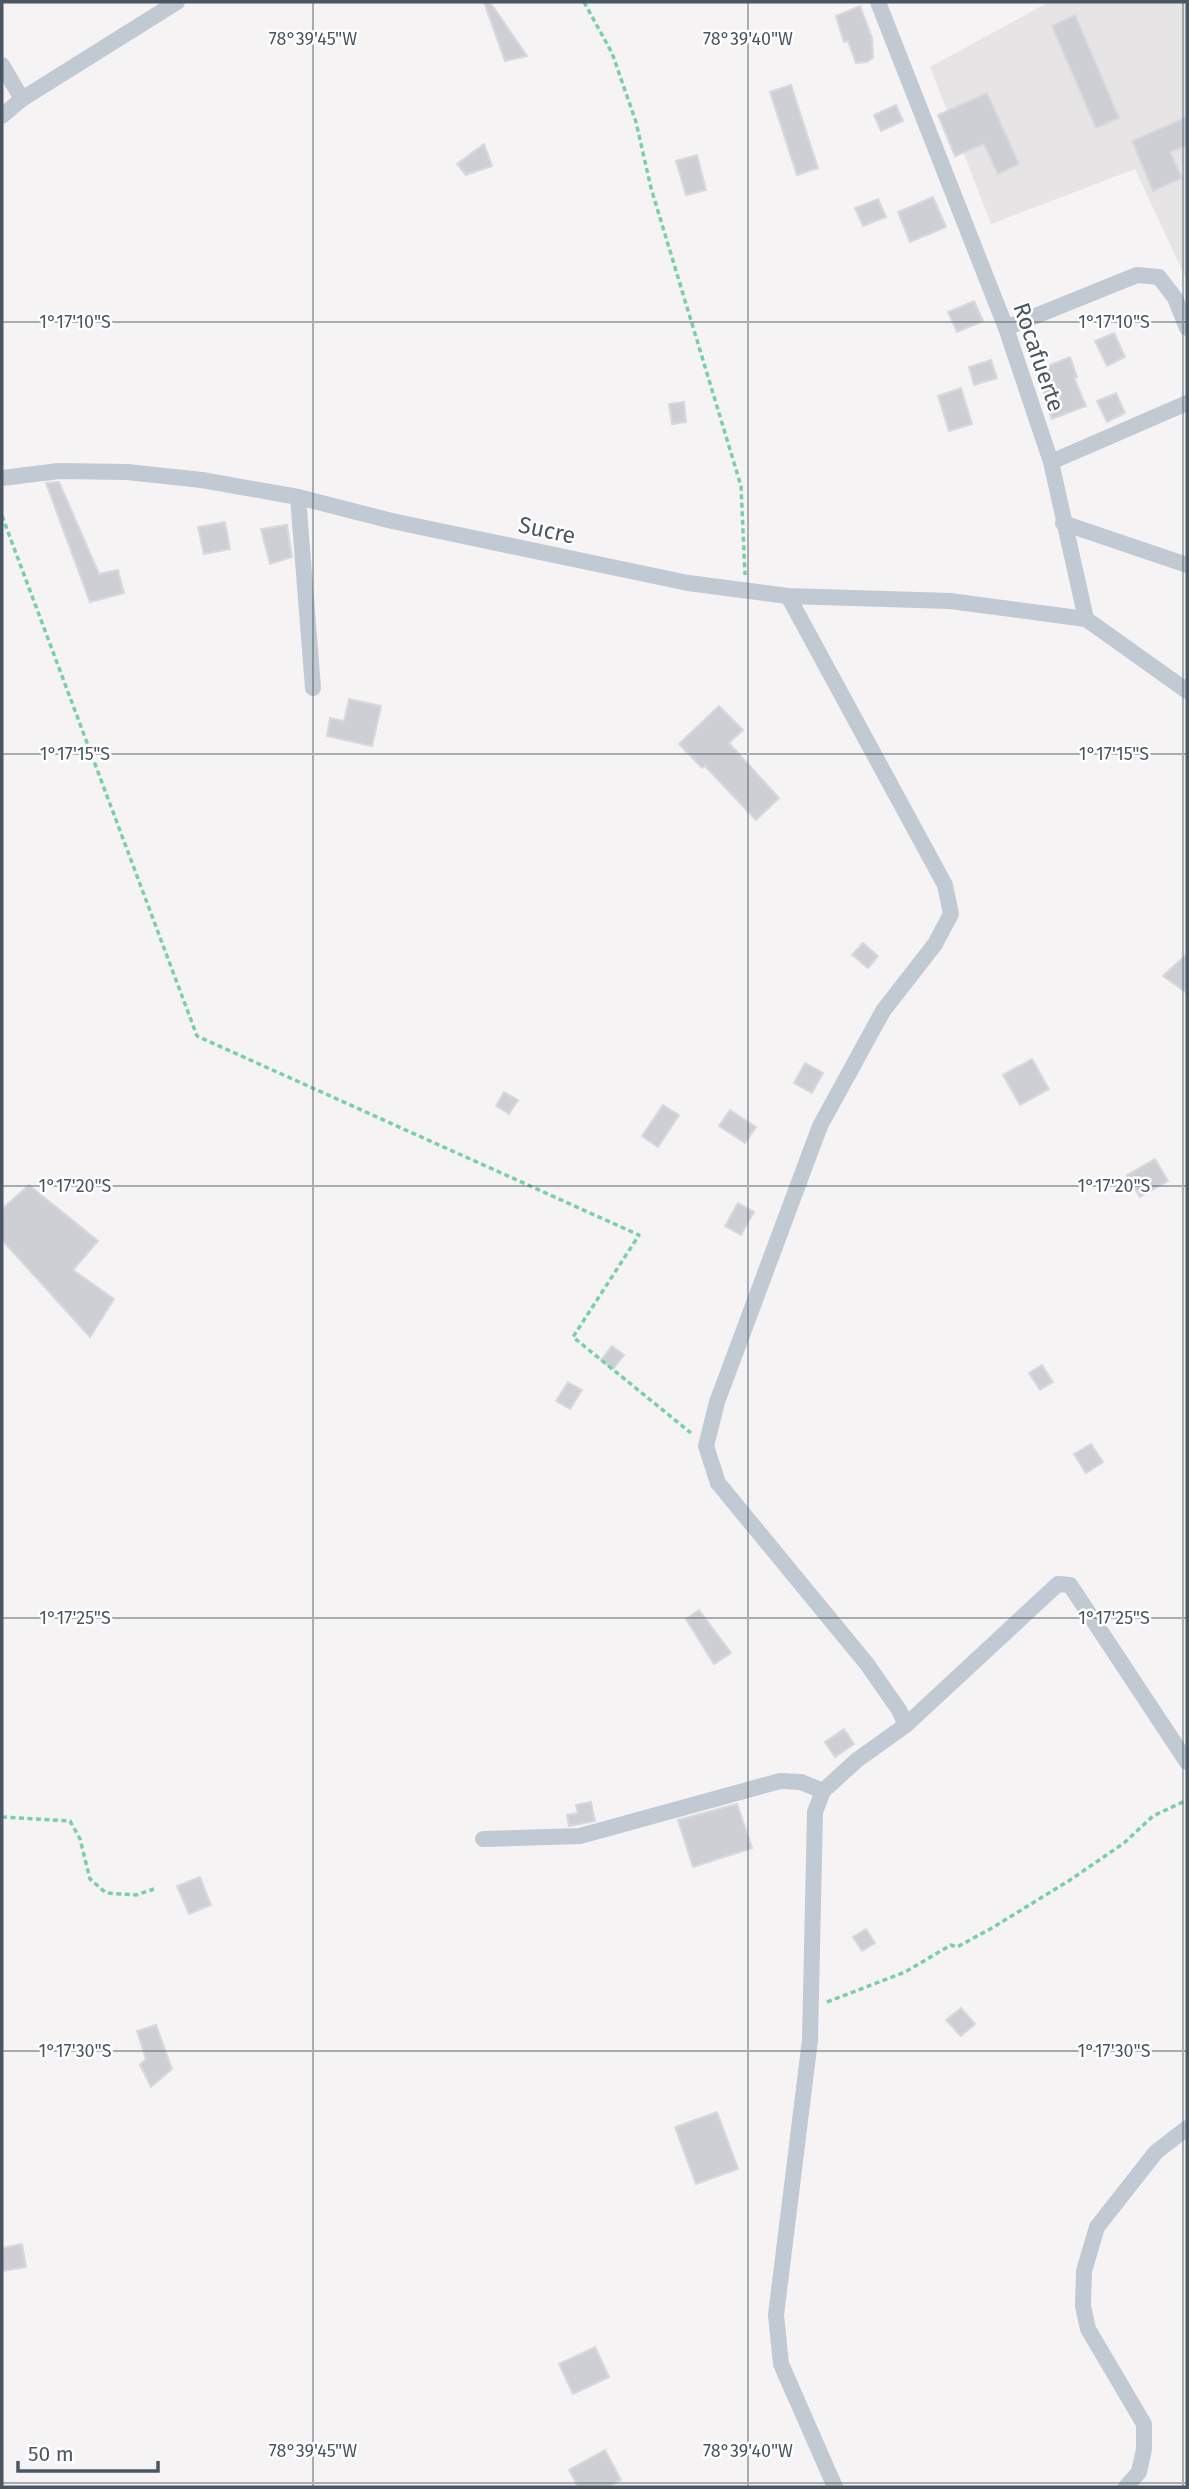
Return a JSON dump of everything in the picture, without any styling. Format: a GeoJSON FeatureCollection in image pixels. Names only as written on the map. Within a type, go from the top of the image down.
{"type":"FeatureCollection","features":[{"type":"Feature","properties":{"kind":"street"},"geometry":{"type":"LineString","coordinates":[[2,116],[22,99],[177,2]]}},
{"type":"Feature","properties":{"kind":"street","name":"Rocafuerte"},"geometry":{"type":"LineString","coordinates":[[878,2],[1006,328],[1051,462],[1086,619]]}},
{"type":"Feature","properties":{"kind":"street"},"geometry":{"type":"LineString","coordinates":[[2,65],[22,99]]}},
{"type":"Feature","properties":{"kind":"street"},"geometry":{"type":"LineString","coordinates":[[1006,328],[1137,275],[1159,277],[1175,298],[1187,328]]}},
{"type":"Feature","properties":{"kind":"street"},"geometry":{"type":"LineString","coordinates":[[1051,462],[1187,403]]}},
{"type":"Feature","properties":{"kind":"street","name":"Sucre"},"geometry":{"type":"LineString","coordinates":[[2,478],[59,471],[127,472],[202,480],[298,497],[392,521],[688,583],[788,596],[950,601],[1086,619]]}},
{"type":"Feature","properties":{"kind":"street"},"geometry":{"type":"LineString","coordinates":[[298,497],[313,688]]}},
{"type":"Feature","properties":{"kind":"street"},"geometry":{"type":"LineString","coordinates":[[1063,523],[1187,565]]}},
{"type":"Feature","properties":{"kind":"street"},"geometry":{"type":"LineString","coordinates":[[788,596],[945,885],[951,914],[935,944],[883,1011],[820,1126],[717,1402],[706,1446],[718,1483],[867,1664],[899,1710],[906,1725]]}},
{"type":"Feature","properties":{"kind":"street"},"geometry":{"type":"LineString","coordinates":[[1086,619],[1187,691]]}},
{"type":"Feature","properties":{"kind":"street"},"geometry":{"type":"LineString","coordinates":[[835,2487],[781,2364],[776,2315],[810,2040],[815,1812],[823,1791],[858,1760],[906,1725],[1058,1584],[1070,1585],[1187,1762]]}},
{"type":"Feature","properties":{"kind":"street"},"geometry":{"type":"LineString","coordinates":[[484,1839],[580,1836],[780,1781],[801,1782],[823,1791]]}},
{"type":"Feature","properties":{"kind":"street"},"geometry":{"type":"LineString","coordinates":[[1126,2487],[1139,2472],[1144,2449],[1144,2424],[1088,2329],[1083,2306],[1084,2271],[1097,2227],[1156,2152],[1187,2128]]}},
{"type":"Feature","properties":{"kind":"path"},"geometry":{"type":"LineString","coordinates":[[584,2],[612,53],[636,122],[651,188],[741,486],[746,590]]}},
{"type":"Feature","properties":{"kind":"path"},"geometry":{"type":"LineString","coordinates":[[2,516],[197,1036],[639,1235],[573,1337],[706,1446]]}},
{"type":"Feature","properties":{"kind":"path"},"geometry":{"type":"LineString","coordinates":[[810,2009],[905,1972],[951,1945],[957,1947],[992,1928],[1124,1843],[1153,1816],[1187,1800]]}},
{"type":"Feature","properties":{"kind":"path"},"geometry":{"type":"LineString","coordinates":[[2,1817],[70,1821],[80,1839],[90,1879],[106,1893],[136,1895],[154,1889]]}},
{"type":"Feature","properties":{"kind":"shaded area"},"geometry":{"type":"Polygon","coordinates":[[[1049,2],[1187,2],[1187,281],[1135,169],[991,224],[930,67],[1049,2]]]}},
{"type":"Feature","properties":{"kind":"building"},"geometry":{"type":"Polygon","coordinates":[[[484,2],[490,2],[527,56],[505,61],[484,2]]]}},
{"type":"Feature","properties":{"kind":"building"},"geometry":{"type":"Polygon","coordinates":[[[860,6],[872,38],[873,58],[867,62],[856,63],[848,41],[844,42],[836,16],[860,6]]]}},
{"type":"Feature","properties":{"kind":"building"},"geometry":{"type":"Polygon","coordinates":[[[1075,15],[1119,118],[1096,128],[1052,26],[1075,15]]]}},
{"type":"Feature","properties":{"kind":"building"},"geometry":{"type":"Polygon","coordinates":[[[791,85],[818,168],[797,175],[770,92],[791,85]]]}},
{"type":"Feature","properties":{"kind":"building"},"geometry":{"type":"Polygon","coordinates":[[[987,93],[1019,164],[998,174],[984,144],[955,156],[938,115],[987,93]]]}},
{"type":"Feature","properties":{"kind":"building"},"geometry":{"type":"Polygon","coordinates":[[[896,105],[903,121],[881,131],[874,115],[896,105]]]}},
{"type":"Feature","properties":{"kind":"building"},"geometry":{"type":"Polygon","coordinates":[[[1187,117],[1187,145],[1170,152],[1182,178],[1153,191],[1132,141],[1187,117]]]}},
{"type":"Feature","properties":{"kind":"building"},"geometry":{"type":"Polygon","coordinates":[[[484,144],[492,166],[466,175],[457,164],[484,144]]]}},
{"type":"Feature","properties":{"kind":"building"},"geometry":{"type":"Polygon","coordinates":[[[697,155],[706,190],[686,195],[676,161],[697,155]]]}},
{"type":"Feature","properties":{"kind":"building"},"geometry":{"type":"Polygon","coordinates":[[[933,197],[946,227],[910,242],[898,212],[933,197]]]}},
{"type":"Feature","properties":{"kind":"building"},"geometry":{"type":"Polygon","coordinates":[[[878,199],[886,217],[863,226],[855,208],[878,199]]]}},
{"type":"Feature","properties":{"kind":"building"},"geometry":{"type":"Polygon","coordinates":[[[974,301],[983,321],[957,332],[948,312],[974,301]]]}},
{"type":"Feature","properties":{"kind":"building"},"geometry":{"type":"Polygon","coordinates":[[[1114,333],[1125,357],[1107,366],[1095,341],[1114,333]]]}},
{"type":"Feature","properties":{"kind":"building"},"geometry":{"type":"Polygon","coordinates":[[[1070,357],[1077,377],[1074,378],[1086,406],[1052,419],[1035,371],[1070,357]]]}},
{"type":"Feature","properties":{"kind":"building"},"geometry":{"type":"Polygon","coordinates":[[[991,360],[997,378],[974,385],[969,367],[991,360]]]}},
{"type":"Feature","properties":{"kind":"building"},"geometry":{"type":"Polygon","coordinates":[[[961,388],[972,424],[949,431],[938,396],[961,388]]]}},
{"type":"Feature","properties":{"kind":"building"},"geometry":{"type":"Polygon","coordinates":[[[1116,393],[1125,413],[1107,422],[1097,401],[1116,393]]]}},
{"type":"Feature","properties":{"kind":"building"},"geometry":{"type":"Polygon","coordinates":[[[684,402],[686,422],[672,424],[669,404],[684,402]]]}},
{"type":"Feature","properties":{"kind":"building"},"geometry":{"type":"Polygon","coordinates":[[[59,482],[99,574],[118,570],[124,593],[90,602],[46,483],[59,482]]]}},
{"type":"Feature","properties":{"kind":"building"},"geometry":{"type":"Polygon","coordinates":[[[225,522],[230,549],[204,554],[198,527],[225,522]]]}},
{"type":"Feature","properties":{"kind":"building"},"geometry":{"type":"Polygon","coordinates":[[[287,525],[292,557],[270,564],[261,529],[287,525]]]}},
{"type":"Feature","properties":{"kind":"building"},"geometry":{"type":"Polygon","coordinates":[[[349,699],[381,706],[372,746],[327,736],[330,718],[344,721],[349,699]]]}},
{"type":"Feature","properties":{"kind":"building"},"geometry":{"type":"Polygon","coordinates":[[[719,706],[743,730],[729,743],[779,798],[756,820],[705,766],[702,768],[679,744],[719,706]]]}},
{"type":"Feature","properties":{"kind":"building"},"geometry":{"type":"Polygon","coordinates":[[[863,943],[878,956],[868,968],[852,955],[863,943]]]}},
{"type":"Feature","properties":{"kind":"building"},"geometry":{"type":"Polygon","coordinates":[[[1187,954],[1187,993],[1163,976],[1187,954]]]}},
{"type":"Feature","properties":{"kind":"building"},"geometry":{"type":"Polygon","coordinates":[[[1032,1059],[1049,1089],[1020,1105],[1003,1075],[1032,1059]]]}},
{"type":"Feature","properties":{"kind":"building"},"geometry":{"type":"Polygon","coordinates":[[[805,1063],[823,1073],[812,1093],[794,1083],[805,1063]]]}},
{"type":"Feature","properties":{"kind":"building"},"geometry":{"type":"Polygon","coordinates":[[[504,1092],[518,1100],[509,1114],[496,1106],[504,1092]]]}},
{"type":"Feature","properties":{"kind":"building"},"geometry":{"type":"Polygon","coordinates":[[[663,1105],[679,1115],[658,1147],[642,1136],[663,1105]]]}},
{"type":"Feature","properties":{"kind":"building"},"geometry":{"type":"Polygon","coordinates":[[[730,1110],[756,1127],[745,1143],[719,1126],[730,1110]]]}},
{"type":"Feature","properties":{"kind":"building"},"geometry":{"type":"Polygon","coordinates":[[[1155,1159],[1168,1181],[1140,1197],[1127,1175],[1155,1159]]]}},
{"type":"Feature","properties":{"kind":"building"},"geometry":{"type":"Polygon","coordinates":[[[29,1185],[98,1241],[73,1270],[114,1299],[90,1337],[2,1240],[2,1209],[29,1185]]]}},
{"type":"Feature","properties":{"kind":"building"},"geometry":{"type":"Polygon","coordinates":[[[738,1203],[754,1212],[741,1235],[725,1226],[738,1203]]]}},
{"type":"Feature","properties":{"kind":"building"},"geometry":{"type":"Polygon","coordinates":[[[612,1346],[624,1355],[613,1369],[601,1360],[612,1346]]]}},
{"type":"Feature","properties":{"kind":"building"},"geometry":{"type":"Polygon","coordinates":[[[1042,1365],[1053,1382],[1040,1390],[1029,1373],[1042,1365]]]}},
{"type":"Feature","properties":{"kind":"building"},"geometry":{"type":"Polygon","coordinates":[[[568,1382],[582,1390],[570,1409],[556,1401],[568,1382]]]}},
{"type":"Feature","properties":{"kind":"building"},"geometry":{"type":"Polygon","coordinates":[[[1091,1444],[1103,1462],[1086,1473],[1074,1454],[1091,1444]]]}},
{"type":"Feature","properties":{"kind":"building"},"geometry":{"type":"Polygon","coordinates":[[[699,1610],[731,1653],[714,1664],[686,1619],[699,1610]]]}},
{"type":"Feature","properties":{"kind":"building"},"geometry":{"type":"Polygon","coordinates":[[[844,1729],[854,1744],[835,1757],[825,1742],[844,1729]]]}},
{"type":"Feature","properties":{"kind":"building"},"geometry":{"type":"Polygon","coordinates":[[[591,1802],[595,1821],[569,1826],[567,1815],[578,1813],[576,1805],[591,1802]]]}},
{"type":"Feature","properties":{"kind":"building"},"geometry":{"type":"Polygon","coordinates":[[[737,1804],[752,1848],[693,1867],[678,1820],[737,1804]]]}},
{"type":"Feature","properties":{"kind":"building"},"geometry":{"type":"Polygon","coordinates":[[[200,1877],[211,1905],[189,1914],[177,1886],[200,1877]]]}},
{"type":"Feature","properties":{"kind":"building"},"geometry":{"type":"Polygon","coordinates":[[[866,1929],[875,1943],[862,1951],[853,1937],[866,1929]]]}},
{"type":"Feature","properties":{"kind":"building"},"geometry":{"type":"Polygon","coordinates":[[[961,2008],[975,2024],[961,2036],[946,2020],[961,2008]]]}},
{"type":"Feature","properties":{"kind":"building"},"geometry":{"type":"Polygon","coordinates":[[[156,2025],[172,2069],[151,2087],[140,2065],[146,2059],[137,2031],[156,2025]]]}},
{"type":"Feature","properties":{"kind":"building"},"geometry":{"type":"Polygon","coordinates":[[[717,2112],[738,2169],[696,2184],[675,2127],[717,2112]]]}},
{"type":"Feature","properties":{"kind":"building"},"geometry":{"type":"Polygon","coordinates":[[[22,2244],[26,2267],[2,2271],[2,2248],[22,2244]]]}},
{"type":"Feature","properties":{"kind":"building"},"geometry":{"type":"Polygon","coordinates":[[[595,2347],[609,2377],[573,2394],[559,2364],[595,2347]]]}},
{"type":"Feature","properties":{"kind":"building"},"geometry":{"type":"Polygon","coordinates":[[[605,2450],[621,2480],[607,2487],[578,2487],[569,2470],[605,2450]]]}}]}
